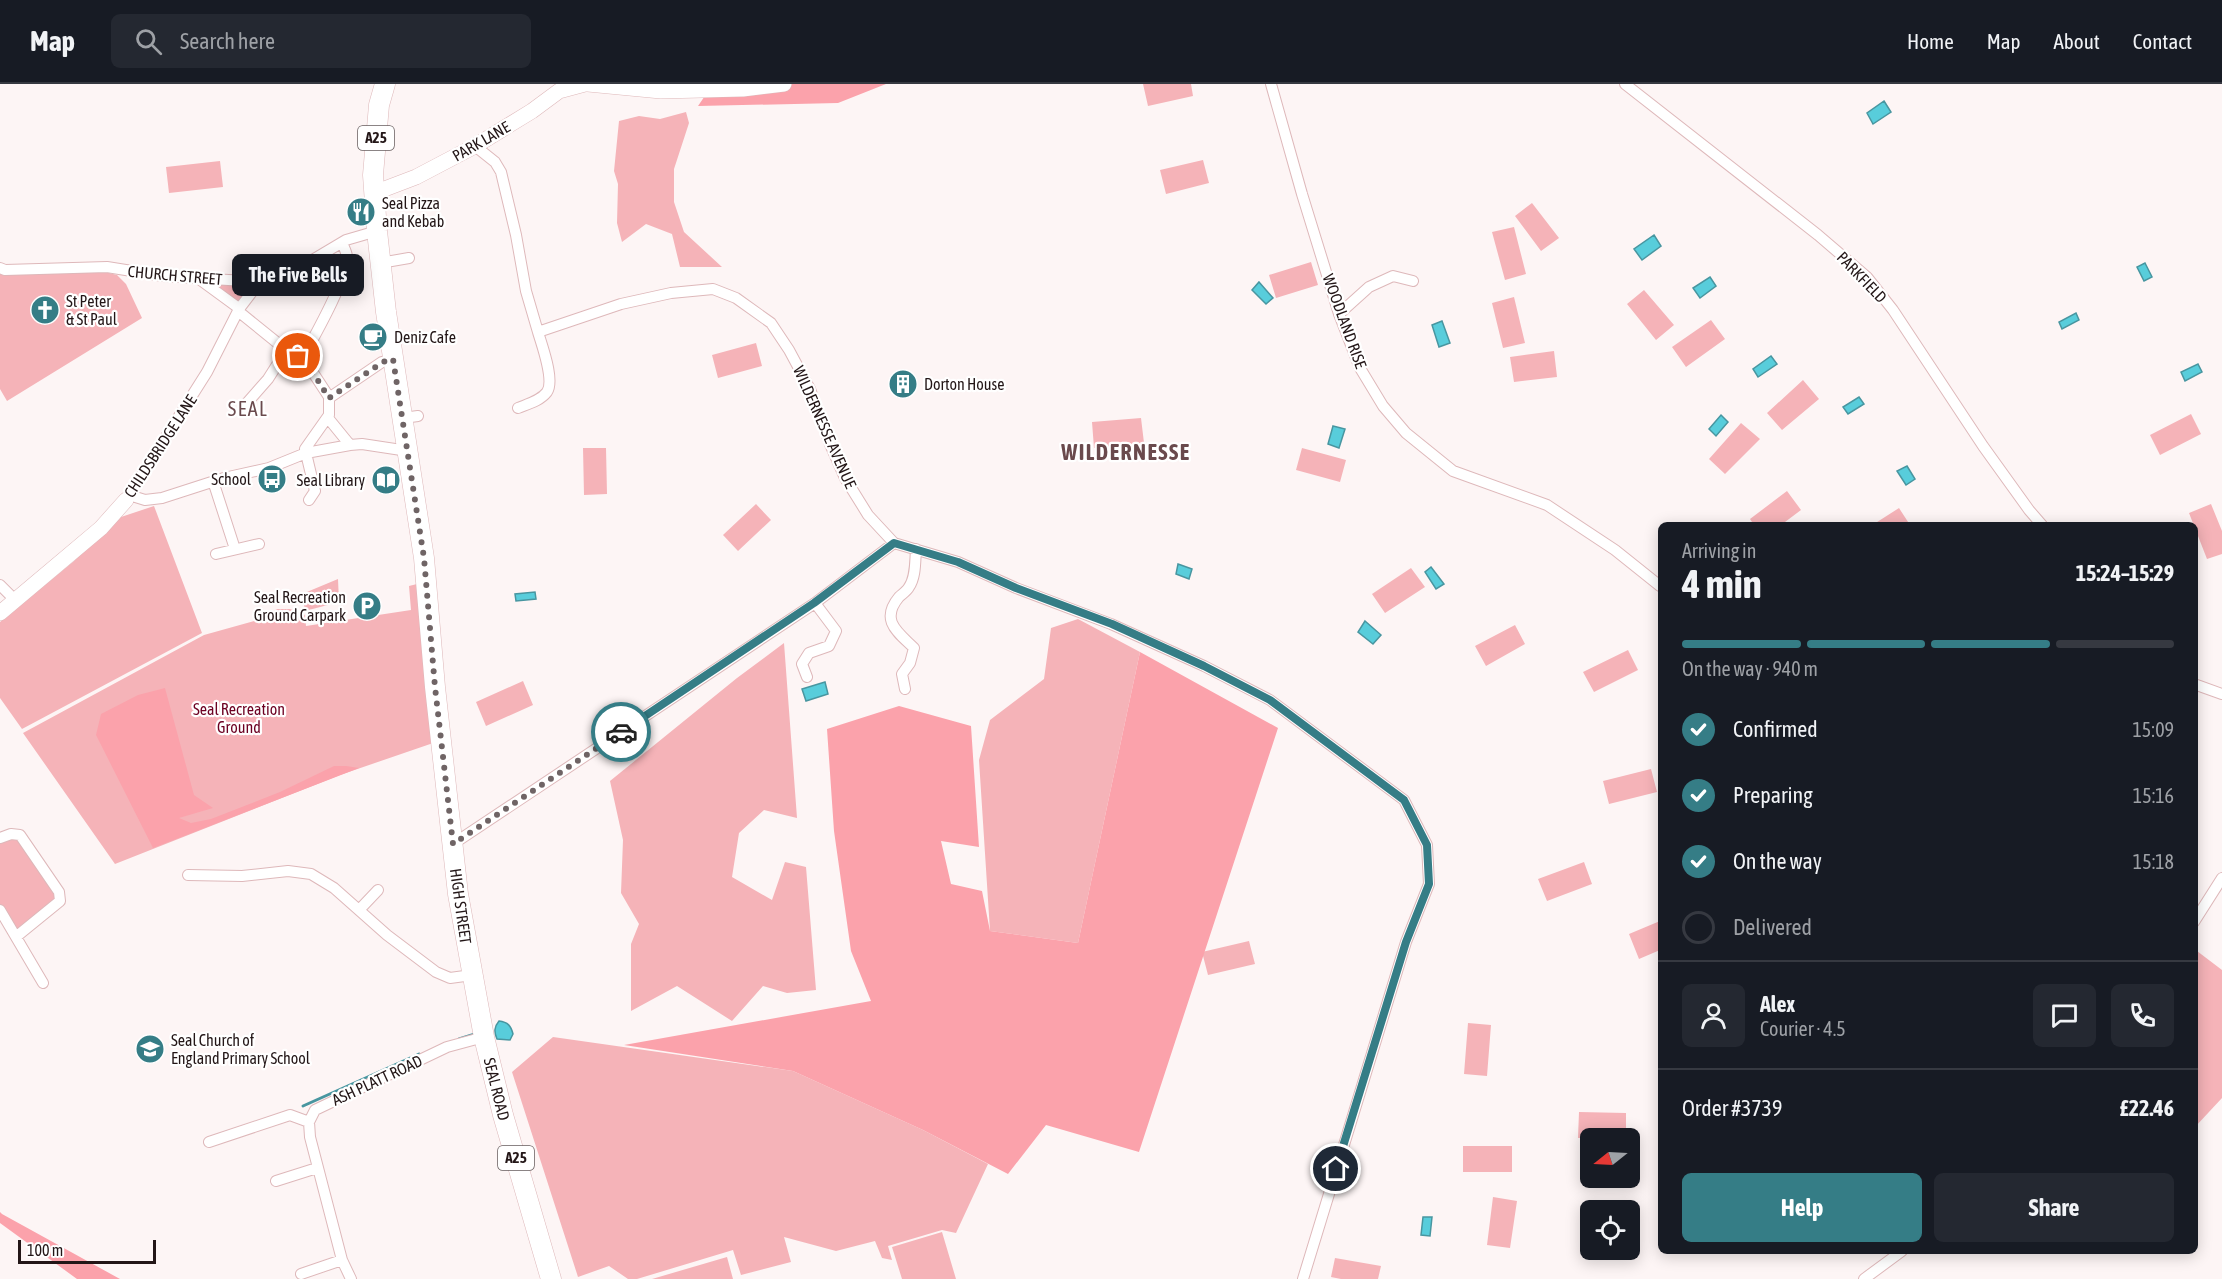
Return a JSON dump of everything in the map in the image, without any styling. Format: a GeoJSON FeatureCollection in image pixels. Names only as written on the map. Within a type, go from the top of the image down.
{"type":"FeatureCollection","features":[{"type":"Feature","properties":{"kind":"highway","name":"A25"},"geometry":{"type":"LineString","coordinates":[[374,193],[378,117],[385,84]]}},
{"type":"Feature","properties":{"kind":"highway","name":"HIGH STREET"},"geometry":{"type":"LineString","coordinates":[[374,193],[380,263],[393,359],[410,417],[408,451],[424,558],[435,687],[460,912],[484,1037]]}},
{"type":"Feature","properties":{"kind":"highway","name":"SEAL ROAD"},"geometry":{"type":"LineString","coordinates":[[484,1037],[503,1115],[551,1279]]}},
{"type":"Feature","properties":{"kind":"street","name":"PARK LANE"},"geometry":{"type":"LineString","coordinates":[[374,193],[416,177],[475,146],[532,111],[561,87],[586,84],[661,91],[742,89],[784,84]]}},
{"type":"Feature","properties":{"kind":"street","name":"WOODLAND RISE"},"geometry":{"type":"LineString","coordinates":[[1271,84],[1339,314],[1360,368],[1383,406],[1406,433],[1453,471],[1547,505],[1615,550],[1658,584]]}},
{"type":"Feature","properties":{"kind":"street","name":"PARKFIELD"},"geometry":{"type":"LineString","coordinates":[[1625,84],[1818,235],[1867,277],[1893,309],[1983,446],[2039,522]]}},
{"type":"Feature","properties":{"kind":"street"},"geometry":{"type":"LineString","coordinates":[[475,146],[495,162],[501,172],[526,291],[550,377],[548,391],[537,401],[518,408]]}},
{"type":"Feature","properties":{"kind":"street","name":"CHURCH STREET"},"geometry":{"type":"LineString","coordinates":[[0,268],[5,270],[107,267],[163,276],[245,281],[262,279],[305,264],[342,243],[377,231]]}},
{"type":"Feature","properties":{"kind":"street"},"geometry":{"type":"LineString","coordinates":[[302,359],[343,276],[347,256],[342,243]]}},
{"type":"Feature","properties":{"kind":"street"},"geometry":{"type":"LineString","coordinates":[[380,263],[409,258]]}},
{"type":"Feature","properties":{"kind":"street"},"geometry":{"type":"LineString","coordinates":[[1339,314],[1368,287],[1393,276],[1413,281]]}},
{"type":"Feature","properties":{"kind":"street"},"geometry":{"type":"LineString","coordinates":[[198,278],[302,359],[329,398],[328,418],[305,448],[315,491],[309,500]]}},
{"type":"Feature","properties":{"kind":"street","name":"CHILDSBRIDGE LANE"},"geometry":{"type":"LineString","coordinates":[[0,613],[100,528],[128,497],[207,372],[239,310],[262,279]]}},
{"type":"Feature","properties":{"kind":"street","name":"WILDERNESSE AVENUE"},"geometry":{"type":"LineString","coordinates":[[538,332],[621,304],[671,293],[713,290],[736,298],[771,322],[810,389],[845,478],[868,515],[894,543]]}},
{"type":"Feature","properties":{"kind":"street"},"geometry":{"type":"LineString","coordinates":[[246,404],[268,379],[287,349]]}},
{"type":"Feature","properties":{"kind":"street"},"geometry":{"type":"LineString","coordinates":[[329,398],[383,362],[393,359]]}},
{"type":"Feature","properties":{"kind":"street"},"geometry":{"type":"LineString","coordinates":[[328,418],[350,445]]}},
{"type":"Feature","properties":{"kind":"street"},"geometry":{"type":"LineString","coordinates":[[128,497],[155,500],[213,481],[269,468],[306,453],[350,445],[364,444],[408,451]]}},
{"type":"Feature","properties":{"kind":"street"},"geometry":{"type":"LineString","coordinates":[[213,481],[235,549]]}},
{"type":"Feature","properties":{"kind":"street"},"geometry":{"type":"LineString","coordinates":[[453,844],[814,603],[894,543],[958,562],[1016,588],[1112,624],[1204,666],[1270,700],[1404,800],[1427,845],[1429,884],[1406,942],[1303,1279]]}},
{"type":"Feature","properties":{"kind":"street"},"geometry":{"type":"LineString","coordinates":[[216,554],[259,544]]}},
{"type":"Feature","properties":{"kind":"street"},"geometry":{"type":"LineString","coordinates":[[905,689],[902,674],[910,663],[914,648],[896,632],[891,624],[892,609],[909,587],[914,574],[916,549]]}},
{"type":"Feature","properties":{"kind":"street"},"geometry":{"type":"LineString","coordinates":[[0,585],[15,600]]}},
{"type":"Feature","properties":{"kind":"street"},"geometry":{"type":"LineString","coordinates":[[807,677],[802,664],[809,653],[829,646],[836,631],[814,603]]}},
{"type":"Feature","properties":{"kind":"street"},"geometry":{"type":"LineString","coordinates":[[2198,685],[2222,694]]}},
{"type":"Feature","properties":{"kind":"street"},"geometry":{"type":"LineString","coordinates":[[0,838],[11,834],[20,835],[59,892],[60,901],[17,936]]}},
{"type":"Feature","properties":{"kind":"street"},"geometry":{"type":"LineString","coordinates":[[188,875],[242,876],[288,871],[308,873],[334,888],[395,941],[440,974],[450,978],[472,975]]}},
{"type":"Feature","properties":{"kind":"street"},"geometry":{"type":"LineString","coordinates":[[2198,916],[2222,878]]}},
{"type":"Feature","properties":{"kind":"street"},"geometry":{"type":"LineString","coordinates":[[359,910],[378,890]]}},
{"type":"Feature","properties":{"kind":"street"},"geometry":{"type":"LineString","coordinates":[[0,910],[43,984]]}},
{"type":"Feature","properties":{"kind":"street","name":"ASH PLATT ROAD"},"geometry":{"type":"LineString","coordinates":[[309,1122],[315,1110],[447,1047],[484,1037]]}},
{"type":"Feature","properties":{"kind":"street"},"geometry":{"type":"LineString","coordinates":[[209,1142],[290,1115],[309,1122],[317,1168],[349,1278]]}},
{"type":"Feature","properties":{"kind":"street"},"geometry":{"type":"LineString","coordinates":[[276,1181],[317,1168]]}},
{"type":"Feature","properties":{"kind":"street"},"geometry":{"type":"LineString","coordinates":[[1864,1279],[1898,1254]]}},
{"type":"Feature","properties":{"kind":"street"},"geometry":{"type":"LineString","coordinates":[[301,1274],[342,1260]]}},
{"type":"Feature","properties":{"kind":"green space"},"geometry":{"type":"Polygon","coordinates":[[[1143,84],[1191,84],[1193,96],[1148,106],[1143,84]]]}},
{"type":"Feature","properties":{"kind":"green space"},"geometry":{"type":"Polygon","coordinates":[[[686,112],[689,123],[674,169],[674,202],[684,232],[722,267],[680,267],[672,234],[646,224],[622,242],[617,223],[618,184],[614,171],[619,121],[639,116],[660,119],[686,112]]]}},
{"type":"Feature","properties":{"kind":"green space"},"geometry":{"type":"Polygon","coordinates":[[[1203,160],[1209,183],[1166,194],[1160,170],[1203,160]]]}},
{"type":"Feature","properties":{"kind":"green space"},"geometry":{"type":"Polygon","coordinates":[[[220,161],[223,187],[169,193],[166,167],[220,161]]]}},
{"type":"Feature","properties":{"kind":"green space"},"geometry":{"type":"Polygon","coordinates":[[[1532,203],[1559,238],[1541,251],[1515,216],[1532,203]]]}},
{"type":"Feature","properties":{"kind":"green space"},"geometry":{"type":"Polygon","coordinates":[[[1514,227],[1526,274],[1505,280],[1492,232],[1514,227]]]}},
{"type":"Feature","properties":{"kind":"green space"},"geometry":{"type":"Polygon","coordinates":[[[1311,262],[1318,285],[1276,298],[1269,275],[1311,262]]]}},
{"type":"Feature","properties":{"kind":"green space"},"geometry":{"type":"Polygon","coordinates":[[[101,271],[117,275],[126,284],[142,318],[7,401],[0,389],[0,272],[101,271]]]}},
{"type":"Feature","properties":{"kind":"green space"},"geometry":{"type":"Polygon","coordinates":[[[198,278],[262,279],[239,309],[198,278]]]}},
{"type":"Feature","properties":{"kind":"green space"},"geometry":{"type":"Polygon","coordinates":[[[1644,290],[1674,325],[1656,340],[1627,304],[1644,290]]]}},
{"type":"Feature","properties":{"kind":"green space"},"geometry":{"type":"Polygon","coordinates":[[[1514,297],[1525,343],[1503,348],[1492,303],[1514,297]]]}},
{"type":"Feature","properties":{"kind":"green space"},"geometry":{"type":"Polygon","coordinates":[[[1711,320],[1725,339],[1686,367],[1672,347],[1711,320]]]}},
{"type":"Feature","properties":{"kind":"green space"},"geometry":{"type":"Polygon","coordinates":[[[756,343],[762,366],[718,378],[712,355],[756,343]]]}},
{"type":"Feature","properties":{"kind":"green space"},"geometry":{"type":"Polygon","coordinates":[[[1554,351],[1557,377],[1514,382],[1510,357],[1554,351]]]}},
{"type":"Feature","properties":{"kind":"green space"},"geometry":{"type":"Polygon","coordinates":[[[1803,380],[1819,399],[1782,430],[1767,413],[1803,380]]]}},
{"type":"Feature","properties":{"kind":"green space"},"geometry":{"type":"Polygon","coordinates":[[[2191,414],[2201,434],[2160,455],[2150,435],[2191,414]]]}},
{"type":"Feature","properties":{"kind":"green space"},"geometry":{"type":"Polygon","coordinates":[[[1141,418],[1144,443],[1094,448],[1092,422],[1141,418]]]}},
{"type":"Feature","properties":{"kind":"green space"},"geometry":{"type":"Polygon","coordinates":[[[1741,423],[1760,439],[1725,474],[1709,459],[1741,423]]]}},
{"type":"Feature","properties":{"kind":"green space"},"geometry":{"type":"Polygon","coordinates":[[[583,448],[606,448],[607,494],[584,495],[583,448]]]}},
{"type":"Feature","properties":{"kind":"green space"},"geometry":{"type":"Polygon","coordinates":[[[1302,448],[1346,460],[1340,482],[1296,470],[1302,448]]]}},
{"type":"Feature","properties":{"kind":"green space"},"geometry":{"type":"Polygon","coordinates":[[[1787,491],[1801,510],[1785,522],[1752,522],[1750,519],[1787,491]]]}},
{"type":"Feature","properties":{"kind":"green space"},"geometry":{"type":"Polygon","coordinates":[[[756,504],[771,520],[738,551],[723,535],[756,504]]]}},
{"type":"Feature","properties":{"kind":"green space"},"geometry":{"type":"Polygon","coordinates":[[[2211,504],[2222,531],[2222,554],[2207,559],[2198,536],[2198,522],[2193,522],[2189,513],[2211,504]]]}},
{"type":"Feature","properties":{"kind":"green space"},"geometry":{"type":"Polygon","coordinates":[[[154,506],[202,633],[22,729],[0,698],[0,622],[74,561],[115,519],[154,506]]]}},
{"type":"Feature","properties":{"kind":"green space"},"geometry":{"type":"Polygon","coordinates":[[[1899,508],[1908,522],[1877,522],[1899,508]]]}},
{"type":"Feature","properties":{"kind":"green space"},"geometry":{"type":"Polygon","coordinates":[[[1411,568],[1425,587],[1385,613],[1372,594],[1411,568]]]}},
{"type":"Feature","properties":{"kind":"green space"},"geometry":{"type":"Polygon","coordinates":[[[338,579],[339,602],[305,611],[302,594],[338,579]]]}},
{"type":"Feature","properties":{"kind":"green space","name":"Seal Recreation Ground"},"geometry":{"type":"Polygon","coordinates":[[[421,583],[439,741],[340,775],[115,864],[23,733],[204,635],[258,620],[277,609],[290,609],[305,615],[306,626],[411,610],[409,586],[421,583]]]}},
{"type":"Feature","properties":{"kind":"green space"},"geometry":{"type":"Polygon","coordinates":[[[1078,619],[1140,652],[1078,943],[990,931],[979,760],[990,720],[1044,679],[1051,628],[1078,619]]]}},
{"type":"Feature","properties":{"kind":"green space"},"geometry":{"type":"Polygon","coordinates":[[[1515,625],[1525,644],[1486,666],[1475,646],[1515,625]]]}},
{"type":"Feature","properties":{"kind":"green space"},"geometry":{"type":"Polygon","coordinates":[[[784,643],[797,818],[764,810],[739,833],[732,877],[772,900],[785,862],[806,867],[816,990],[787,993],[763,986],[732,1021],[677,986],[631,1011],[631,944],[639,924],[621,893],[623,840],[610,781],[784,643]]]}},
{"type":"Feature","properties":{"kind":"green space"},"geometry":{"type":"Polygon","coordinates":[[[1628,650],[1638,670],[1594,692],[1583,672],[1628,650]]]}},
{"type":"Feature","properties":{"kind":"green space"},"geometry":{"type":"Polygon","coordinates":[[[523,681],[533,705],[486,726],[476,702],[523,681]]]}},
{"type":"Feature","properties":{"kind":"green space"},"geometry":{"type":"Polygon","coordinates":[[[1651,769],[1657,792],[1609,804],[1603,781],[1651,769]]]}},
{"type":"Feature","properties":{"kind":"green space"},"geometry":{"type":"Polygon","coordinates":[[[20,835],[60,901],[17,936],[0,910],[0,838],[20,835]]]}},
{"type":"Feature","properties":{"kind":"green space"},"geometry":{"type":"Polygon","coordinates":[[[1584,862],[1592,884],[1547,901],[1538,879],[1584,862]]]}},
{"type":"Feature","properties":{"kind":"green space"},"geometry":{"type":"Polygon","coordinates":[[[1658,922],[1658,951],[1639,959],[1629,934],[1658,922]]]}},
{"type":"Feature","properties":{"kind":"green space"},"geometry":{"type":"Polygon","coordinates":[[[1249,941],[1255,964],[1208,975],[1202,952],[1249,941]]]}},
{"type":"Feature","properties":{"kind":"green space"},"geometry":{"type":"Polygon","coordinates":[[[2198,952],[2222,970],[2222,1098],[2198,1124],[2198,952]]]}},
{"type":"Feature","properties":{"kind":"green space"},"geometry":{"type":"Polygon","coordinates":[[[1468,1023],[1491,1025],[1487,1076],[1464,1074],[1468,1023]]]}},
{"type":"Feature","properties":{"kind":"green space"},"geometry":{"type":"Polygon","coordinates":[[[553,1037],[793,1071],[923,1130],[988,1164],[956,1233],[942,1230],[888,1246],[892,1260],[882,1258],[875,1241],[836,1251],[784,1237],[791,1262],[741,1275],[733,1250],[637,1279],[628,1279],[609,1266],[578,1277],[512,1072],[553,1037]]]}},
{"type":"Feature","properties":{"kind":"green space"},"geometry":{"type":"Polygon","coordinates":[[[1579,1112],[1626,1113],[1626,1128],[1580,1128],[1580,1138],[1578,1138],[1579,1112]]]}},
{"type":"Feature","properties":{"kind":"green space"},"geometry":{"type":"Polygon","coordinates":[[[1463,1146],[1512,1146],[1512,1172],[1463,1172],[1463,1146]]]}},
{"type":"Feature","properties":{"kind":"green space"},"geometry":{"type":"Polygon","coordinates":[[[1493,1197],[1517,1201],[1510,1248],[1487,1245],[1493,1197]]]}},
{"type":"Feature","properties":{"kind":"green space"},"geometry":{"type":"Polygon","coordinates":[[[942,1232],[956,1279],[902,1279],[892,1247],[942,1232]]]}},
{"type":"Feature","properties":{"kind":"green space"},"geometry":{"type":"Polygon","coordinates":[[[727,1257],[733,1279],[652,1279],[727,1257]]]}},
{"type":"Feature","properties":{"kind":"green space"},"geometry":{"type":"Polygon","coordinates":[[[1335,1258],[1381,1266],[1378,1279],[1331,1277],[1335,1258]]]}},
{"type":"Feature","properties":{"kind":"shaded area"},"geometry":{"type":"Polygon","coordinates":[[[713,84],[886,84],[838,103],[698,106],[713,84]]]}},
{"type":"Feature","properties":{"kind":"shaded area"},"geometry":{"type":"Polygon","coordinates":[[[1140,652],[1278,728],[1139,1152],[1046,1125],[1008,1174],[923,1130],[793,1071],[624,1045],[871,1001],[851,951],[834,831],[827,729],[899,706],[971,726],[979,847],[941,841],[951,884],[982,891],[990,931],[1078,943],[1140,652]]]}},
{"type":"Feature","properties":{"kind":"shaded area"},"geometry":{"type":"Polygon","coordinates":[[[165,688],[194,795],[213,808],[179,818],[191,823],[211,819],[280,792],[334,766],[359,768],[153,848],[96,735],[101,714],[138,695],[165,688]]]}},
{"type":"Feature","properties":{"kind":"shaded area"},"geometry":{"type":"Polygon","coordinates":[[[0,1212],[120,1279],[77,1279],[0,1223],[0,1212]]]}},
{"type":"Feature","properties":{"kind":"water"},"geometry":{"type":"Polygon","coordinates":[[[1884,101],[1891,112],[1873,124],[1867,113],[1884,101]]]}},
{"type":"Feature","properties":{"kind":"water"},"geometry":{"type":"Polygon","coordinates":[[[1654,235],[1661,246],[1642,260],[1634,249],[1654,235]]]}},
{"type":"Feature","properties":{"kind":"water"},"geometry":{"type":"Polygon","coordinates":[[[2145,263],[2152,277],[2144,281],[2137,267],[2145,263]]]}},
{"type":"Feature","properties":{"kind":"water"},"geometry":{"type":"Polygon","coordinates":[[[1710,277],[1716,286],[1700,298],[1693,288],[1710,277]]]}},
{"type":"Feature","properties":{"kind":"water"},"geometry":{"type":"Polygon","coordinates":[[[1259,282],[1273,298],[1266,304],[1252,290],[1259,282]]]}},
{"type":"Feature","properties":{"kind":"water"},"geometry":{"type":"Polygon","coordinates":[[[2076,313],[2079,320],[2062,329],[2059,322],[2076,313]]]}},
{"type":"Feature","properties":{"kind":"water"},"geometry":{"type":"Polygon","coordinates":[[[1442,321],[1450,343],[1439,347],[1432,325],[1442,321]]]}},
{"type":"Feature","properties":{"kind":"water"},"geometry":{"type":"Polygon","coordinates":[[[1771,356],[1777,364],[1758,377],[1753,369],[1771,356]]]}},
{"type":"Feature","properties":{"kind":"water"},"geometry":{"type":"Polygon","coordinates":[[[2198,364],[2202,372],[2185,381],[2181,372],[2198,364]]]}},
{"type":"Feature","properties":{"kind":"water"},"geometry":{"type":"Polygon","coordinates":[[[1859,397],[1864,404],[1848,414],[1843,407],[1859,397]]]}},
{"type":"Feature","properties":{"kind":"water"},"geometry":{"type":"Polygon","coordinates":[[[1721,415],[1728,422],[1716,436],[1709,429],[1721,415]]]}},
{"type":"Feature","properties":{"kind":"water"},"geometry":{"type":"Polygon","coordinates":[[[1333,426],[1345,429],[1339,448],[1328,444],[1333,426]]]}},
{"type":"Feature","properties":{"kind":"water"},"geometry":{"type":"Polygon","coordinates":[[[1907,466],[1915,479],[1906,485],[1897,471],[1907,466]]]}},
{"type":"Feature","properties":{"kind":"water"},"geometry":{"type":"Polygon","coordinates":[[[1178,564],[1192,569],[1189,579],[1176,574],[1178,564]]]}},
{"type":"Feature","properties":{"kind":"water"},"geometry":{"type":"Polygon","coordinates":[[[1431,567],[1444,584],[1436,589],[1425,572],[1431,567]]]}},
{"type":"Feature","properties":{"kind":"water"},"geometry":{"type":"Polygon","coordinates":[[[535,592],[536,599],[516,601],[515,594],[535,592]]]}},
{"type":"Feature","properties":{"kind":"water"},"geometry":{"type":"Polygon","coordinates":[[[1365,621],[1381,635],[1373,644],[1358,632],[1365,621]]]}},
{"type":"Feature","properties":{"kind":"water"},"geometry":{"type":"Polygon","coordinates":[[[825,682],[828,694],[806,701],[802,689],[825,682]]]}},
{"type":"Feature","properties":{"kind":"water"},"geometry":{"type":"Polygon","coordinates":[[[499,1021],[507,1023],[510,1027],[513,1034],[510,1040],[497,1039],[495,1030],[499,1021]]]}},
{"type":"Feature","properties":{"kind":"water"},"geometry":{"type":"Polygon","coordinates":[[[1423,1217],[1432,1217],[1430,1236],[1421,1235],[1423,1217]]]}},
{"type":"Feature","properties":{"kind":"waterway"},"geometry":{"type":"LineString","coordinates":[[459,1039],[475,1034]]}},
{"type":"Feature","properties":{"kind":"waterway"},"geometry":{"type":"LineString","coordinates":[[303,1106],[419,1054]]}},
{"type":"Feature","properties":{"kind":"way so far"},"geometry":{"type":"LineString","coordinates":[[298,356],[310,368],[329,398],[383,362],[393,359],[427,582],[435,687],[453,844],[621,732]]}},
{"type":"Feature","properties":{"kind":"place","name":"Seal Pizza and Kebab"},"geometry":{"type":"Point","coordinates":[361,212]}},
{"type":"Feature","properties":{"kind":"place","name":"St Peter & St Paul"},"geometry":{"type":"Point","coordinates":[45,310]}},
{"type":"Feature","properties":{"kind":"place","name":"Deniz Cafe"},"geometry":{"type":"Point","coordinates":[373,337]}},
{"type":"Feature","properties":{"kind":"place","name":"The Five Bells"},"geometry":{"type":"Point","coordinates":[298,356]}},
{"type":"Feature","properties":{"kind":"place","name":"Dorton House"},"geometry":{"type":"Point","coordinates":[903,384]}},
{"type":"Feature","properties":{"kind":"place","name":"School"},"geometry":{"type":"Point","coordinates":[272,479]}},
{"type":"Feature","properties":{"kind":"place","name":"Seal Library"},"geometry":{"type":"Point","coordinates":[386,480]}},
{"type":"Feature","properties":{"kind":"place","name":"Seal Recreation Ground Carpark"},"geometry":{"type":"Point","coordinates":[367,606]}},
{"type":"Feature","properties":{"kind":"place","name":"Seal Church of England Primary School"},"geometry":{"type":"Point","coordinates":[150,1049]}},
{"type":"Feature","properties":{"kind":"district","name":"SEAL"},"geometry":{"type":"Point","coordinates":[248,409]}},
{"type":"Feature","properties":{"kind":"district","name":"WILDERNESSE"},"geometry":{"type":"Point","coordinates":[1126,452]}},
{"type":"Feature","properties":{"kind":"route"},"geometry":{"type":"LineString","coordinates":[[621,732],[814,603],[894,543],[958,562],[1016,588],[1112,624],[1204,666],[1270,700],[1404,800],[1427,845],[1429,884],[1406,942],[1336,1169]]}}]}
